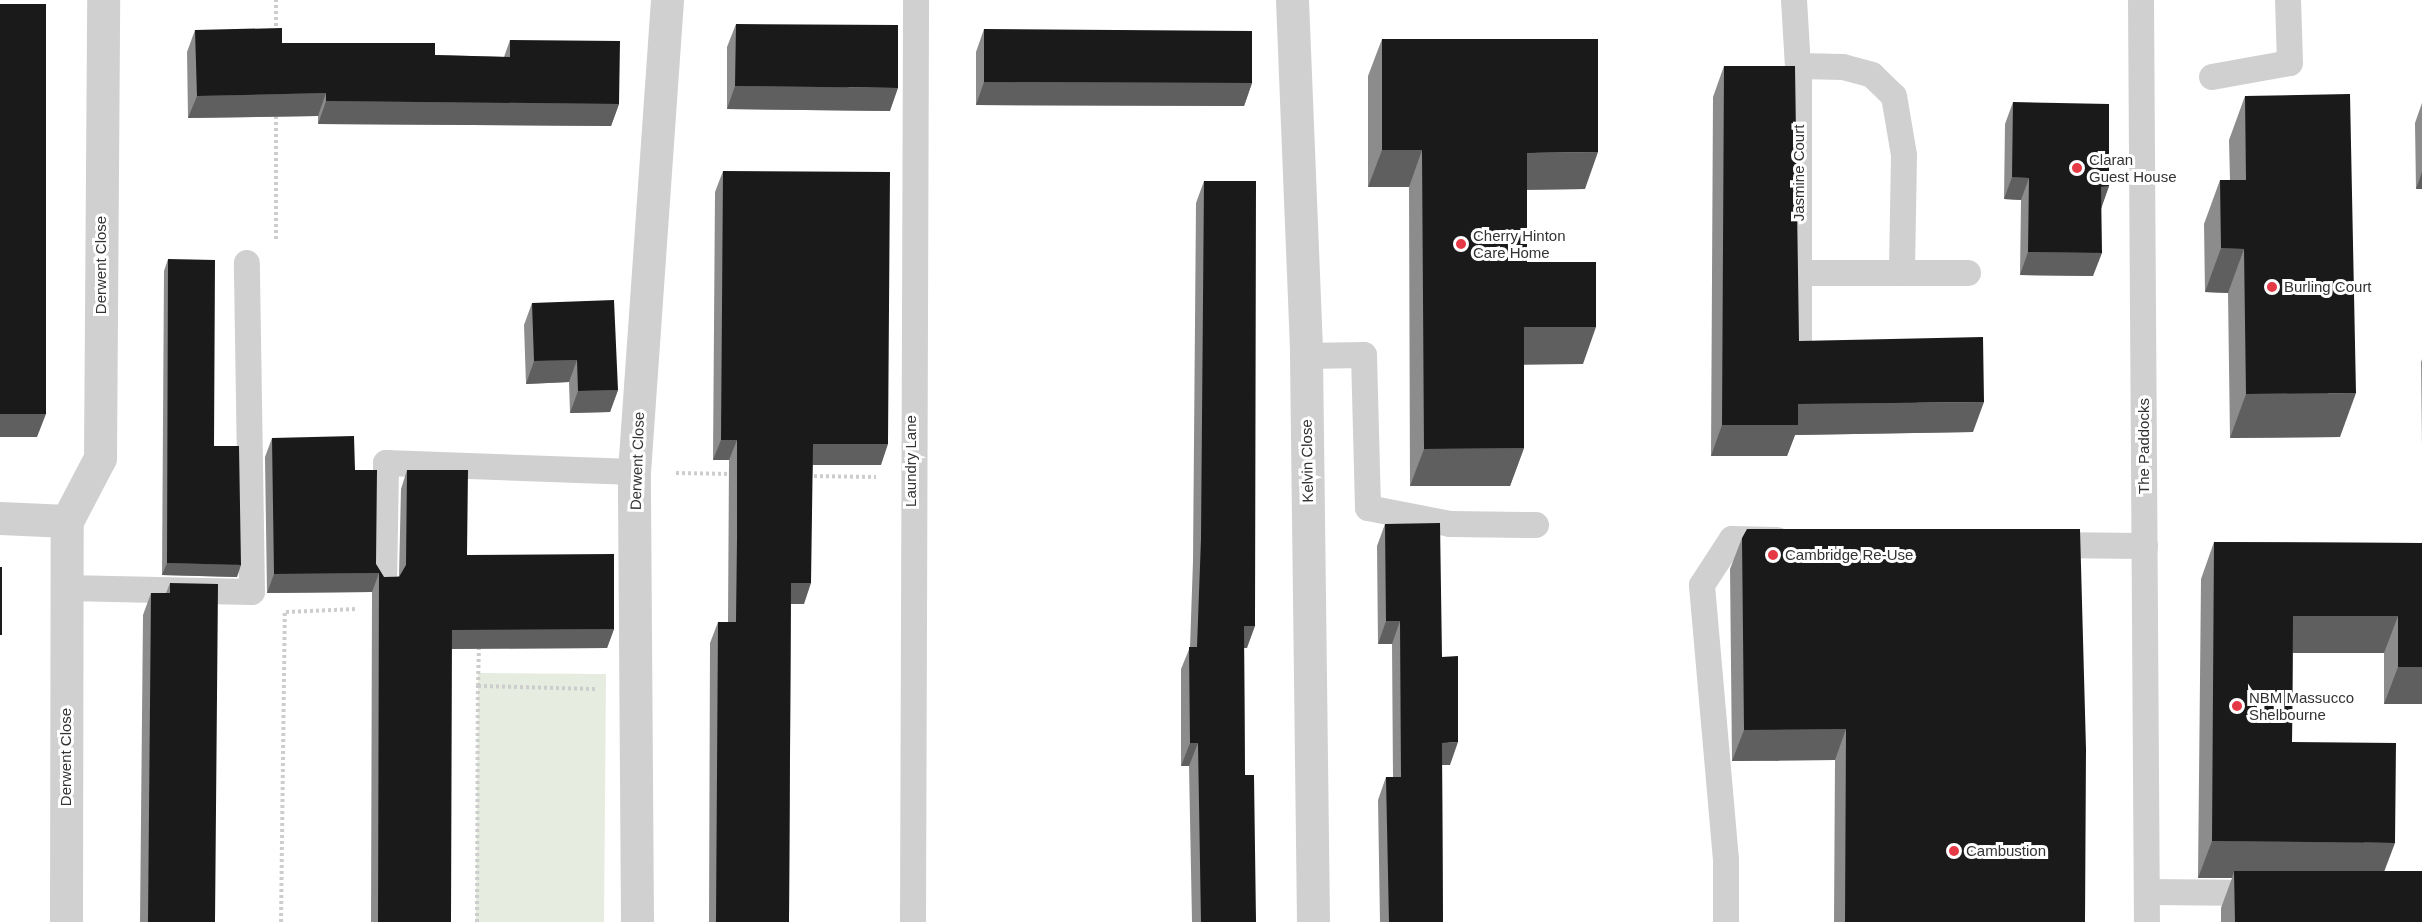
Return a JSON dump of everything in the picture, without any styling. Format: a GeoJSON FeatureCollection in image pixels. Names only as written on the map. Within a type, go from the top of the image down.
{"type":"FeatureCollection","features":[{"type":"Feature","properties":{"kind":"street","name":"Derwent Close"},"geometry":{"type":"LineString","coordinates":[[66,922],[67,521],[100,458],[103,0]]}},
{"type":"Feature","properties":{"kind":"street","name":"Derwent Close"},"geometry":{"type":"LineString","coordinates":[[637,922],[638,690],[634,472],[667,0]]}},
{"type":"Feature","properties":{"kind":"street","name":"Kelvin Close"},"geometry":{"type":"LineString","coordinates":[[1292,0],[1306,356],[1313,922]]}},
{"type":"Feature","properties":{"kind":"street"},"geometry":{"type":"LineString","coordinates":[[0,518],[67,521]]}},
{"type":"Feature","properties":{"kind":"lane","name":"Laundry Lane"},"geometry":{"type":"LineString","coordinates":[[913,922],[911,478],[916,0]]}},
{"type":"Feature","properties":{"kind":"lane","name":"Jasmine Court"},"geometry":{"type":"LineString","coordinates":[[1794,0],[1798,66],[1799,346]]}},
{"type":"Feature","properties":{"kind":"lane","name":"The Paddocks"},"geometry":{"type":"LineString","coordinates":[[2141,0],[2147,922]]}},
{"type":"Feature","properties":{"kind":"lane"},"geometry":{"type":"LineString","coordinates":[[2212,77],[2290,63],[2288,0]]}},
{"type":"Feature","properties":{"kind":"lane"},"geometry":{"type":"LineString","coordinates":[[1798,66],[1843,67],[1872,75],[1894,96],[1904,154],[1902,273]]}},
{"type":"Feature","properties":{"kind":"lane"},"geometry":{"type":"LineString","coordinates":[[66,588],[252,592],[247,263]]}},
{"type":"Feature","properties":{"kind":"lane"},"geometry":{"type":"LineString","coordinates":[[1799,273],[1968,273]]}},
{"type":"Feature","properties":{"kind":"lane"},"geometry":{"type":"LineString","coordinates":[[1306,356],[1364,355],[1368,508],[1450,524],[1536,525]]}},
{"type":"Feature","properties":{"kind":"lane"},"geometry":{"type":"LineString","coordinates":[[384,583],[386,464],[634,472]]}},
{"type":"Feature","properties":{"kind":"lane"},"geometry":{"type":"LineString","coordinates":[[1726,922],[1726,860],[1702,585],[1732,539],[1803,540]]}},
{"type":"Feature","properties":{"kind":"lane"},"geometry":{"type":"LineString","coordinates":[[2027,544],[2145,546]]}},
{"type":"Feature","properties":{"kind":"lane"},"geometry":{"type":"LineString","coordinates":[[2147,892],[2290,894]]}},
{"type":"Feature","properties":{"kind":"path"},"geometry":{"type":"LineString","coordinates":[[276,0],[276,36]]}},
{"type":"Feature","properties":{"kind":"path"},"geometry":{"type":"LineString","coordinates":[[247,263],[276,261],[276,107]]}},
{"type":"Feature","properties":{"kind":"path"},"geometry":{"type":"LineString","coordinates":[[634,472],[738,474]]}},
{"type":"Feature","properties":{"kind":"path"},"geometry":{"type":"LineString","coordinates":[[795,475],[911,478]]}},
{"type":"Feature","properties":{"kind":"path"},"geometry":{"type":"LineString","coordinates":[[252,592],[285,612],[384,608],[384,583]]}},
{"type":"Feature","properties":{"kind":"path"},"geometry":{"type":"LineString","coordinates":[[281,922],[285,612]]}},
{"type":"Feature","properties":{"kind":"path"},"geometry":{"type":"LineString","coordinates":[[477,922],[479,640]]}},
{"type":"Feature","properties":{"kind":"path"},"geometry":{"type":"LineString","coordinates":[[478,686],[638,690]]}},
{"type":"Feature","properties":{"kind":"shaded area"},"geometry":{"type":"Polygon","coordinates":[[[478,673],[606,674],[604,922],[476,922],[478,673]]]}},
{"type":"Feature","properties":{"kind":"building"},"geometry":{"type":"Polygon","coordinates":[[[0,4],[46,4],[46,414],[0,414],[0,4]]]}},
{"type":"Feature","properties":{"kind":"building"},"geometry":{"type":"Polygon","coordinates":[[[736,24],[898,25],[898,88],[735,86],[736,24]]]}},
{"type":"Feature","properties":{"kind":"building"},"geometry":{"type":"Polygon","coordinates":[[[282,28],[282,43],[435,43],[435,55],[510,57],[510,40],[620,41],[619,104],[326,101],[326,93],[197,96],[195,30],[282,28]]]}},
{"type":"Feature","properties":{"kind":"building"},"geometry":{"type":"Polygon","coordinates":[[[984,29],[1252,31],[1252,83],[984,82],[984,29]]]}},
{"type":"Feature","properties":{"kind":"building","name":"Cherry Hinton Care Home"},"geometry":{"type":"Polygon","coordinates":[[[1382,39],[1598,39],[1598,152],[1527,153],[1527,262],[1596,262],[1596,327],[1524,327],[1524,448],[1424,449],[1422,150],[1382,150],[1382,39]]]}},
{"type":"Feature","properties":{"kind":"building"},"geometry":{"type":"Polygon","coordinates":[[[1724,66],[1795,66],[1799,341],[1983,337],[1984,402],[1798,404],[1798,425],[1722,425],[1724,66]]]}},
{"type":"Feature","properties":{"kind":"building","name":"Burling Court"},"geometry":{"type":"Polygon","coordinates":[[[2350,94],[2356,393],[2246,394],[2244,249],[2221,248],[2220,180],[2246,180],[2245,96],[2350,94]]]}},
{"type":"Feature","properties":{"kind":"building"},"geometry":{"type":"Polygon","coordinates":[[[2013,102],[2109,104],[2109,186],[2101,187],[2102,253],[2028,252],[2029,178],[2012,177],[2013,102]]]}},
{"type":"Feature","properties":{"kind":"building"},"geometry":{"type":"Polygon","coordinates":[[[723,171],[890,172],[888,444],[813,444],[811,583],[791,583],[789,922],[716,922],[718,622],[736,622],[737,538],[737,440],[721,440],[723,171]]]}},
{"type":"Feature","properties":{"kind":"building"},"geometry":{"type":"Polygon","coordinates":[[[1204,181],[1256,181],[1255,626],[1244,626],[1245,775],[1254,775],[1256,922],[1201,922],[1198,743],[1190,743],[1189,647],[1197,647],[1201,539],[1204,181]]]}},
{"type":"Feature","properties":{"kind":"building"},"geometry":{"type":"Polygon","coordinates":[[[168,259],[215,260],[214,446],[239,446],[241,565],[167,563],[168,259]]]}},
{"type":"Feature","properties":{"kind":"building"},"geometry":{"type":"Polygon","coordinates":[[[614,300],[618,390],[578,391],[577,360],[534,361],[532,303],[614,300]]]}},
{"type":"Feature","properties":{"kind":"building"},"geometry":{"type":"Polygon","coordinates":[[[354,436],[355,470],[377,470],[376,564],[384,577],[399,577],[406,565],[407,470],[468,470],[467,555],[614,554],[614,629],[452,630],[451,922],[378,922],[379,573],[274,574],[272,438],[354,436]]]}},
{"type":"Feature","properties":{"kind":"building"},"geometry":{"type":"Polygon","coordinates":[[[1440,523],[1442,657],[1458,656],[1458,742],[1442,743],[1443,922],[1389,922],[1386,777],[1401,777],[1400,621],[1386,621],[1385,524],[1440,523]]]}},
{"type":"Feature","properties":{"kind":"building"},"geometry":{"type":"Polygon","coordinates":[[[1747,529],[2080,529],[2086,749],[2085,922],[1845,922],[1846,729],[1744,730],[1742,538],[1747,529]]]}},
{"type":"Feature","properties":{"kind":"building"},"geometry":{"type":"Polygon","coordinates":[[[2214,542],[2422,543],[2422,667],[2398,667],[2398,616],[2293,616],[2292,742],[2396,743],[2395,843],[2212,841],[2214,542]]]}},
{"type":"Feature","properties":{"kind":"building"},"geometry":{"type":"Polygon","coordinates":[[[0,567],[2,567],[2,635],[0,635],[0,567]]]}},
{"type":"Feature","properties":{"kind":"building"},"geometry":{"type":"Polygon","coordinates":[[[170,583],[218,584],[215,922],[148,922],[151,593],[170,593],[170,583]]]}},
{"type":"Feature","properties":{"kind":"building"},"geometry":{"type":"Polygon","coordinates":[[[2234,871],[2422,871],[2422,922],[2235,922],[2234,871]]]}},
{"type":"Feature","properties":{"kind":"place","name":"Claran Guest House"},"geometry":{"type":"Point","coordinates":[2077,168]}},
{"type":"Feature","properties":{"kind":"place","name":"Cherry Hinton Care Home"},"geometry":{"type":"Point","coordinates":[1461,244]}},
{"type":"Feature","properties":{"kind":"place","name":"Burling Court"},"geometry":{"type":"Point","coordinates":[2272,287]}},
{"type":"Feature","properties":{"kind":"place","name":"Cambridge Re-Use"},"geometry":{"type":"Point","coordinates":[1773,555]}},
{"type":"Feature","properties":{"kind":"place","name":"NBM Massucco Shelbourne"},"geometry":{"type":"Point","coordinates":[2237,706]}},
{"type":"Feature","properties":{"kind":"place","name":"Cambustion"},"geometry":{"type":"Point","coordinates":[1954,851]}}]}
